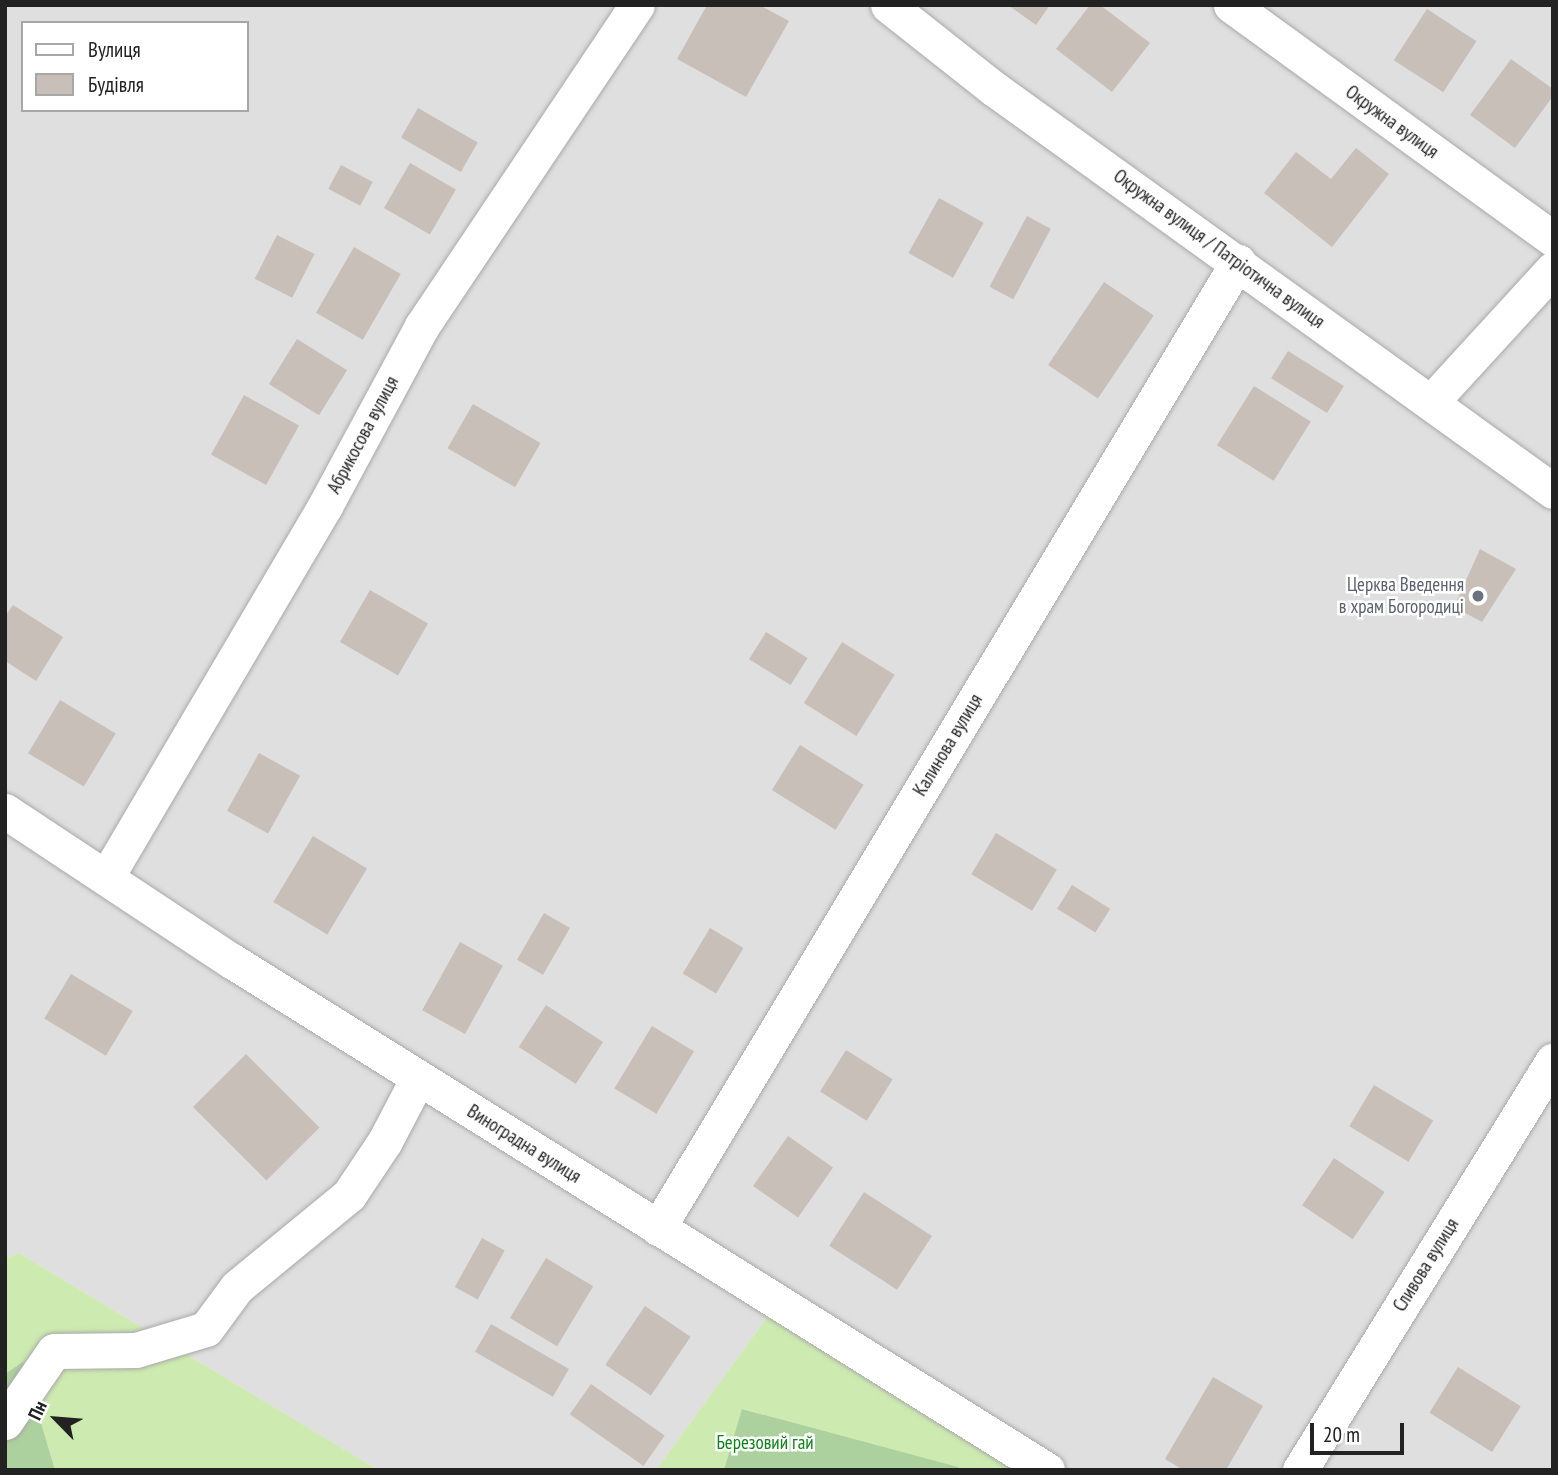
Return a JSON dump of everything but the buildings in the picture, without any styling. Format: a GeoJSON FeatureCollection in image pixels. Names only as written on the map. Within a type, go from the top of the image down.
{"type":"FeatureCollection","features":[{"type":"Feature","properties":{"kind":"street","name":"Абрикосова вулиця"},"geometry":{"type":"LineString","coordinates":[[107,876],[325,506],[422,326],[637,5]]}},
{"type":"Feature","properties":{"kind":"street","name":"Окружна вулиця / Патріотична вулиця"},"geometry":{"type":"LineString","coordinates":[[888,5],[993,88],[1553,491]]}},
{"type":"Feature","properties":{"kind":"street","name":"Окружна вулиця"},"geometry":{"type":"LineString","coordinates":[[1231,5],[1553,239]]}},
{"type":"Feature","properties":{"kind":"street","name":"Калинова вулиця"},"geometry":{"type":"LineString","coordinates":[[658,1228],[1238,262]]}},
{"type":"Feature","properties":{"kind":"street"},"geometry":{"type":"LineString","coordinates":[[1430,402],[1553,269]]}},
{"type":"Feature","properties":{"kind":"street","name":"Виноградна вулиця"},"geometry":{"type":"LineString","coordinates":[[5,811],[418,1078],[1047,1470]]}},
{"type":"Feature","properties":{"kind":"street","name":"Сливова вулиця"},"geometry":{"type":"LineString","coordinates":[[1300,1470],[1553,1060]]}},
{"type":"Feature","properties":{"kind":"street"},"geometry":{"type":"LineString","coordinates":[[5,1422],[54,1351],[136,1350],[206,1329],[237,1287],[349,1195],[385,1141],[418,1078]]}},
{"type":"Feature","properties":{"kind":"shaded area"},"geometry":{"type":"Polygon","coordinates":[[[5,5],[1553,5],[1553,1470],[1043,1470],[779,1301],[656,1470],[378,1470],[19,1253],[5,1259],[5,5]]]}},
{"type":"Feature","properties":{"kind":"green space"},"geometry":{"type":"Polygon","coordinates":[[[19,1253],[378,1470],[55,1470],[23,1363],[5,1374],[5,1259],[19,1253]]]}},
{"type":"Feature","properties":{"kind":"green space"},"geometry":{"type":"Polygon","coordinates":[[[779,1301],[1047,1470],[961,1470],[743,1409],[724,1470],[656,1470],[779,1301]]]}},
{"type":"Feature","properties":{"kind":"green space"},"geometry":{"type":"Polygon","coordinates":[[[23,1362],[55,1470],[5,1470],[5,1374],[23,1362]]]}},
{"type":"Feature","properties":{"kind":"green space","name":"Березовий гай"},"geometry":{"type":"Polygon","coordinates":[[[742,1409],[958,1467],[961,1470],[724,1470],[742,1409]]]}},
{"type":"Feature","properties":{"kind":"place","name":"Церква Введення в храм Богородиці"},"geometry":{"type":"Point","coordinates":[1478,596]}}]}
